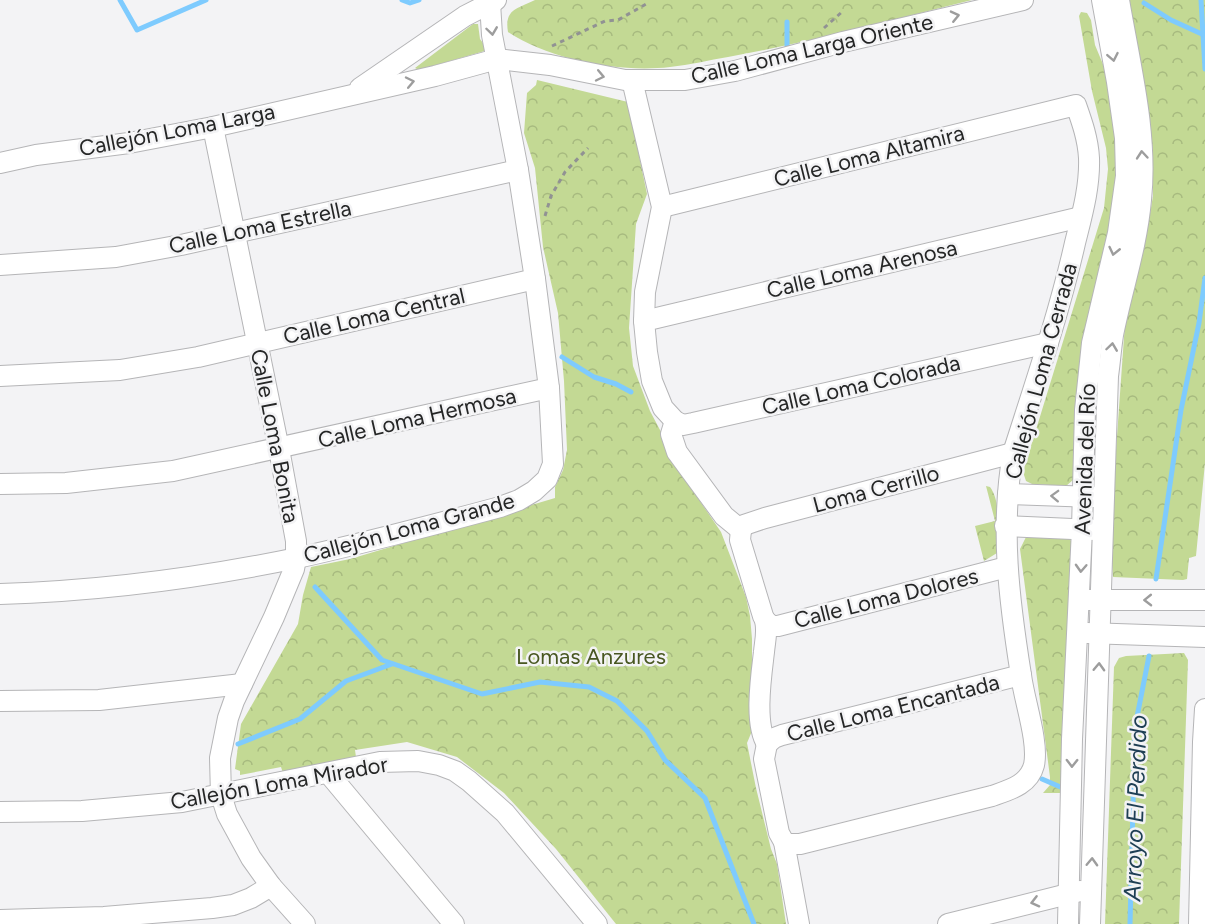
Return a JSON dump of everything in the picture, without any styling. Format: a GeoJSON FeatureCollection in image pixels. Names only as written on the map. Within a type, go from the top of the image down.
{"type":"FeatureCollection","features":[{"type":"Feature","properties":{"kind":"street","name":"Calle Loma Larga Oriente"},"geometry":{"type":"LineString","coordinates":[[352,94],[435,76],[497,59],[550,65],[616,79],[685,80],[735,71],[843,42],[1023,0]]}},
{"type":"Feature","properties":{"kind":"street","name":"Avenida del Río"},"geometry":{"type":"LineString","coordinates":[[1079,923],[1069,894],[1072,740],[1085,410],[1092,342],[1118,233],[1126,176],[1124,127],[1102,0]]}},
{"type":"Feature","properties":{"kind":"street","name":"Avenida del Río"},"geometry":{"type":"LineString","coordinates":[[1079,923],[1092,889],[1106,634],[1107,600],[1102,530],[1108,376],[1113,335],[1134,250],[1143,172],[1137,110],[1119,0]]}},
{"type":"Feature","properties":{"kind":"street"},"geometry":{"type":"LineString","coordinates":[[352,94],[465,16],[493,1]]}},
{"type":"Feature","properties":{"kind":"street","name":"Callejón Loma Grande"},"geometry":{"type":"LineString","coordinates":[[0,594],[62,592],[131,585],[296,558],[500,507],[519,500],[534,491],[547,479],[553,464],[549,388],[518,170],[490,15],[493,1]]}},
{"type":"Feature","properties":{"kind":"street"},"geometry":{"type":"LineString","coordinates":[[632,80],[662,207],[647,282],[644,321],[646,352],[652,381],[663,408],[675,421],[671,434],[677,452],[724,516],[741,530],[740,540],[767,622],[762,665],[760,725],[762,737],[767,744],[764,759],[779,833],[784,842],[799,924]]}},
{"type":"Feature","properties":{"kind":"street","name":"Callejón Loma Larga"},"geometry":{"type":"LineString","coordinates":[[0,163],[36,155],[129,143],[213,127],[352,94]]}},
{"type":"Feature","properties":{"kind":"street","name":"Calle Loma Altamira"},"geometry":{"type":"LineString","coordinates":[[662,207],[1076,105]]}},
{"type":"Feature","properties":{"kind":"street","name":"Callejón Loma Cerrada"},"geometry":{"type":"LineString","coordinates":[[784,842],[800,844],[992,796],[1013,789],[1027,780],[1034,766],[1034,748],[1021,675],[1007,567],[1005,526],[1013,453],[1068,274],[1089,182],[1089,156],[1084,128],[1076,105]]}},
{"type":"Feature","properties":{"kind":"street","name":"Calle Loma Bonita"},"geometry":{"type":"LineString","coordinates":[[213,127],[296,541],[294,569],[228,718],[219,774],[221,795],[237,835],[271,886],[305,924]]}},
{"type":"Feature","properties":{"kind":"street","name":"Calle Loma Estrella"},"geometry":{"type":"LineString","coordinates":[[0,265],[116,257],[518,170]]}},
{"type":"Feature","properties":{"kind":"street","name":"Calle Loma Arenosa"},"geometry":{"type":"LineString","coordinates":[[644,321],[1081,217]]}},
{"type":"Feature","properties":{"kind":"street","name":"Calle Loma Central"},"geometry":{"type":"LineString","coordinates":[[0,376],[120,370],[256,344],[535,279]]}},
{"type":"Feature","properties":{"kind":"street","name":"Calle Loma Colorada"},"geometry":{"type":"LineString","coordinates":[[675,421],[683,424],[693,423],[1048,343]]}},
{"type":"Feature","properties":{"kind":"street","name":"Calle Loma Hermosa"},"geometry":{"type":"LineString","coordinates":[[0,483],[66,483],[172,471],[549,388]]}},
{"type":"Feature","properties":{"kind":"street","name":"Loma Cerrillo"},"geometry":{"type":"LineString","coordinates":[[741,530],[744,525],[765,518],[1013,453]]}},
{"type":"Feature","properties":{"kind":"street"},"geometry":{"type":"LineString","coordinates":[[1008,494],[1103,497]]}},
{"type":"Feature","properties":{"kind":"street"},"geometry":{"type":"LineString","coordinates":[[1005,526],[1102,530]]}},
{"type":"Feature","properties":{"kind":"street","name":"Calle Loma Dolores"},"geometry":{"type":"LineString","coordinates":[[767,622],[772,626],[778,626],[1007,567]]}},
{"type":"Feature","properties":{"kind":"street"},"geometry":{"type":"LineString","coordinates":[[1079,599],[1205,600]]}},
{"type":"Feature","properties":{"kind":"street"},"geometry":{"type":"LineString","coordinates":[[1078,632],[1205,637]]}},
{"type":"Feature","properties":{"kind":"street","name":"Calle Loma Encantada"},"geometry":{"type":"LineString","coordinates":[[767,744],[782,735],[1021,675]]}},
{"type":"Feature","properties":{"kind":"street"},"geometry":{"type":"LineString","coordinates":[[0,701],[99,700],[242,684]]}},
{"type":"Feature","properties":{"kind":"street"},"geometry":{"type":"LineString","coordinates":[[1199,924],[1205,709]]}},
{"type":"Feature","properties":{"kind":"street","name":"Callejón Loma Mirador"},"geometry":{"type":"LineString","coordinates":[[0,812],[113,808],[182,802],[380,762],[418,761],[455,771],[480,789],[505,813],[597,924]]}},
{"type":"Feature","properties":{"kind":"street"},"geometry":{"type":"LineString","coordinates":[[329,774],[454,924]]}},
{"type":"Feature","properties":{"kind":"street"},"geometry":{"type":"LineString","coordinates":[[0,920],[104,917],[212,908],[251,898],[271,886]]}},
{"type":"Feature","properties":{"kind":"street"},"geometry":{"type":"LineString","coordinates":[[948,924],[1092,889]]}},
{"type":"Feature","properties":{"kind":"path"},"geometry":{"type":"LineString","coordinates":[[545,51],[605,21],[618,20],[648,3]]}},
{"type":"Feature","properties":{"kind":"path"},"geometry":{"type":"LineString","coordinates":[[819,34],[843,11]]}},
{"type":"Feature","properties":{"kind":"path"},"geometry":{"type":"LineString","coordinates":[[543,221],[551,196],[564,172],[588,148]]}},
{"type":"Feature","properties":{"kind":"green space"},"geometry":{"type":"Polygon","coordinates":[[[535,0],[972,0],[790,45],[685,65],[630,68],[565,57],[525,42],[508,32],[507,24],[510,14],[517,8],[535,0]]]}},
{"type":"Feature","properties":{"kind":"green space"},"geometry":{"type":"Polygon","coordinates":[[[1129,0],[1205,0],[1205,463],[1196,556],[1189,558],[1187,579],[1183,580],[1113,577],[1110,535],[1126,309],[1144,249],[1153,196],[1153,151],[1129,0]]]}},
{"type":"Feature","properties":{"kind":"green space"},"geometry":{"type":"Polygon","coordinates":[[[1081,12],[1087,13],[1091,20],[1095,45],[1112,86],[1120,172],[1097,298],[1076,393],[1074,429],[1076,472],[1073,480],[1066,486],[1032,484],[1026,481],[1023,472],[1104,208],[1108,169],[1106,148],[1092,91],[1079,16],[1081,12]]]}},
{"type":"Feature","properties":{"kind":"green space"},"geometry":{"type":"Polygon","coordinates":[[[473,24],[478,24],[480,39],[488,50],[419,70],[415,68],[473,24]]]}},
{"type":"Feature","properties":{"kind":"green space","name":"Lomas Anzures"},"geometry":{"type":"Polygon","coordinates":[[[537,80],[628,102],[647,194],[636,224],[629,328],[633,366],[650,411],[689,485],[721,532],[746,597],[752,639],[752,731],[747,743],[771,849],[777,864],[786,924],[616,924],[556,849],[504,793],[457,757],[407,742],[355,750],[356,757],[283,773],[281,767],[240,775],[240,771],[235,769],[241,724],[298,624],[311,567],[350,559],[555,498],[555,487],[563,470],[567,450],[564,381],[558,313],[543,247],[535,168],[524,133],[527,93],[536,85],[537,80]]]}},
{"type":"Feature","properties":{"kind":"green space"},"geometry":{"type":"Polygon","coordinates":[[[986,486],[990,487],[996,501],[998,528],[997,553],[984,561],[975,526],[995,521],[986,486]]]}},
{"type":"Feature","properties":{"kind":"green space"},"geometry":{"type":"Polygon","coordinates":[[[1067,536],[1072,542],[1063,793],[1043,793],[1050,785],[1050,777],[1020,549],[1026,537],[1067,536]]]}},
{"type":"Feature","properties":{"kind":"green space"},"geometry":{"type":"Polygon","coordinates":[[[1184,653],[1188,660],[1179,924],[1105,924],[1114,667],[1119,658],[1126,656],[1184,653]]]}},
{"type":"Feature","properties":{"kind":"waterway"},"geometry":{"type":"LineString","coordinates":[[120,0],[137,30],[206,0]]}},
{"type":"Feature","properties":{"kind":"waterway"},"geometry":{"type":"LineString","coordinates":[[402,0],[410,3],[419,0]]}},
{"type":"Feature","properties":{"kind":"waterway","name":"Arroyo El Perdido"},"geometry":{"type":"LineString","coordinates":[[1201,0],[1205,69]]}},
{"type":"Feature","properties":{"kind":"waterway"},"geometry":{"type":"LineString","coordinates":[[1144,3],[1171,20],[1204,35]]}},
{"type":"Feature","properties":{"kind":"waterway"},"geometry":{"type":"LineString","coordinates":[[787,22],[787,46]]}},
{"type":"Feature","properties":{"kind":"waterway","name":"Arroyo El Perdido"},"geometry":{"type":"LineString","coordinates":[[1156,579],[1181,410],[1199,323],[1205,278]]}},
{"type":"Feature","properties":{"kind":"waterway"},"geometry":{"type":"LineString","coordinates":[[562,357],[594,377],[631,392]]}},
{"type":"Feature","properties":{"kind":"waterway"},"geometry":{"type":"LineString","coordinates":[[315,587],[382,660],[482,694],[540,682],[589,687],[617,701],[647,731],[665,760],[705,798],[754,924]]}},
{"type":"Feature","properties":{"kind":"waterway","name":"Arroyo El Perdido"},"geometry":{"type":"LineString","coordinates":[[1130,924],[1135,727],[1149,656]]}},
{"type":"Feature","properties":{"kind":"waterway"},"geometry":{"type":"LineString","coordinates":[[238,744],[300,719],[346,681],[392,664]]}},
{"type":"Feature","properties":{"kind":"waterway"},"geometry":{"type":"LineString","coordinates":[[1042,779],[1065,789]]}}]}
